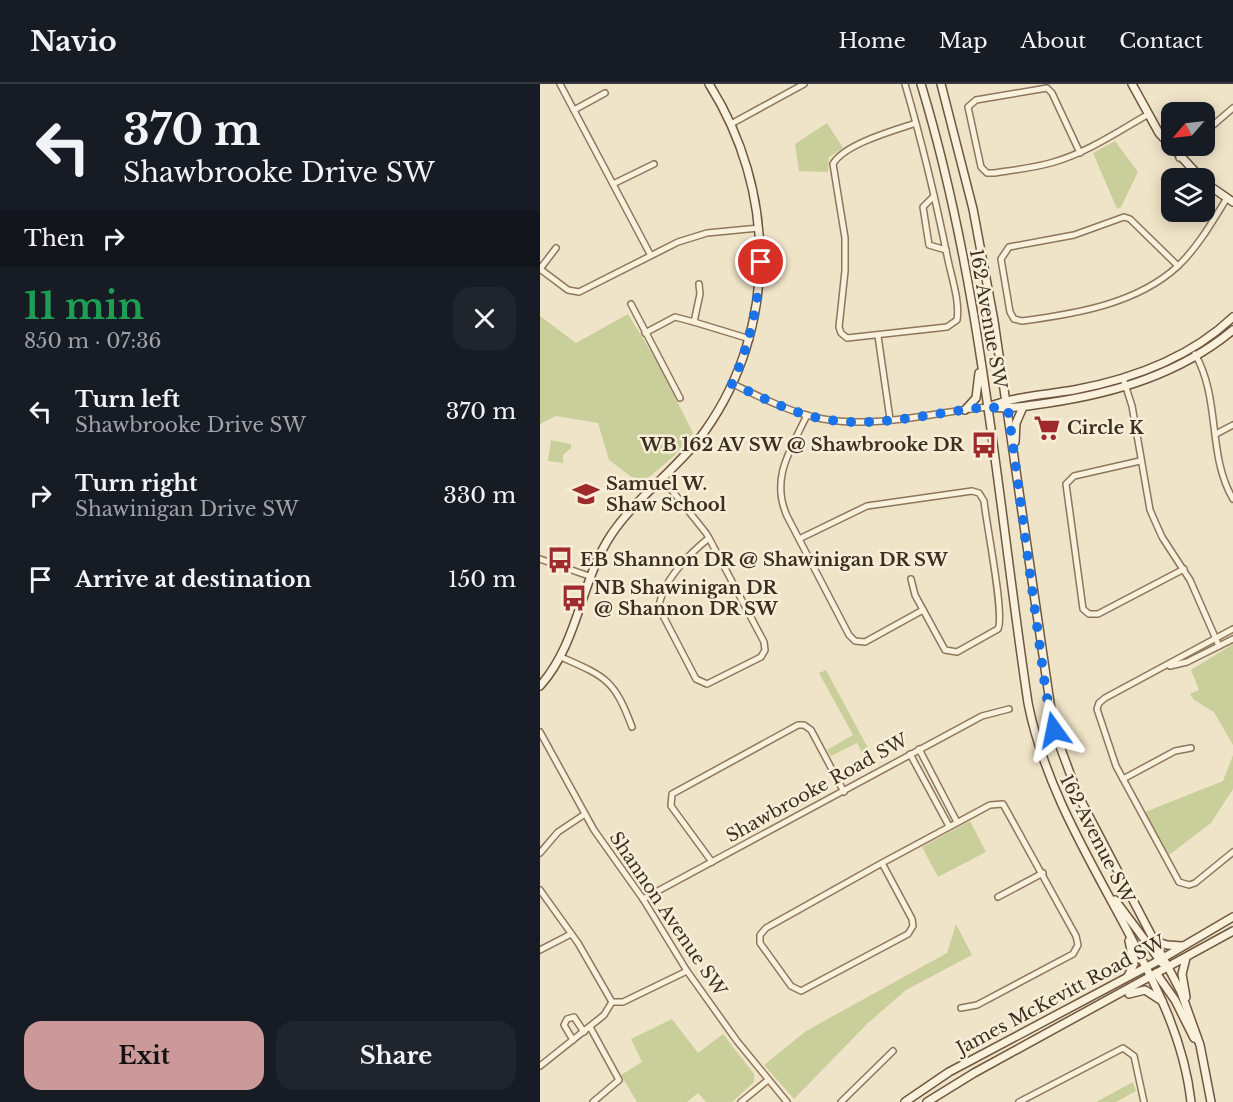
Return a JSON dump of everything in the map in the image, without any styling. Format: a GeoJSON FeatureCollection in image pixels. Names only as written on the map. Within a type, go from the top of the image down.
{"type":"FeatureCollection","features":[{"type":"Feature","properties":{"kind":"main road"},"geometry":{"type":"LineString","coordinates":[[540,686],[561,657],[589,576],[610,536],[623,518],[705,431],[732,384],[750,339],[759,288],[759,228],[750,177],[731,124],[709,84]]}},
{"type":"Feature","properties":{"kind":"main road","name":"162 Avenue SW"},"geometry":{"type":"LineString","coordinates":[[921,84],[957,226],[980,358],[1031,719],[1040,752],[1057,796],[1147,968]]}},
{"type":"Feature","properties":{"kind":"main road","name":"162 Avenue SW"},"geometry":{"type":"LineString","coordinates":[[941,84],[980,243],[1008,409],[1046,693],[1057,742],[1080,801],[1155,940],[1161,959]]}},
{"type":"Feature","properties":{"kind":"main road"},"geometry":{"type":"LineString","coordinates":[[1132,84],[1147,115],[1179,158],[1190,168]]}},
{"type":"Feature","properties":{"kind":"main road"},"geometry":{"type":"LineString","coordinates":[[1215,190],[1230,200]]}},
{"type":"Feature","properties":{"kind":"main road"},"geometry":{"type":"LineString","coordinates":[[988,407],[1006,400],[1075,390],[1123,378],[1192,349],[1233,317]]}},
{"type":"Feature","properties":{"kind":"main road"},"geometry":{"type":"LineString","coordinates":[[988,407],[1008,409],[1077,399],[1126,386],[1197,356],[1233,330]]}},
{"type":"Feature","properties":{"kind":"main road"},"geometry":{"type":"LineString","coordinates":[[965,410],[976,398],[980,358]]}},
{"type":"Feature","properties":{"kind":"main road"},"geometry":{"type":"LineString","coordinates":[[1014,459],[1016,423],[1023,407]]}},
{"type":"Feature","properties":{"kind":"main road"},"geometry":{"type":"LineString","coordinates":[[1101,881],[1169,968],[1188,1010],[1204,1062],[1210,1102]]}},
{"type":"Feature","properties":{"kind":"main road","name":"James McKevitt Road SW"},"geometry":{"type":"LineString","coordinates":[[905,1102],[968,1062],[1147,968],[1233,916]]}},
{"type":"Feature","properties":{"kind":"main road"},"geometry":{"type":"LineString","coordinates":[[1124,980],[1134,964],[1125,927]]}},
{"type":"Feature","properties":{"kind":"main road","name":"James McKevitt Road SW"},"geometry":{"type":"LineString","coordinates":[[927,1102],[974,1073],[1115,998],[1233,931]]}},
{"type":"Feature","properties":{"kind":"main road"},"geometry":{"type":"LineString","coordinates":[[1155,940],[1167,945],[1185,946]]}},
{"type":"Feature","properties":{"kind":"main road"},"geometry":{"type":"LineString","coordinates":[[1186,958],[1182,974],[1188,1010]]}},
{"type":"Feature","properties":{"kind":"main road"},"geometry":{"type":"LineString","coordinates":[[1147,968],[1155,975],[1179,1009],[1204,1062]]}},
{"type":"Feature","properties":{"kind":"main road"},"geometry":{"type":"LineString","coordinates":[[1155,975],[1183,1059],[1191,1102]]}},
{"type":"Feature","properties":{"kind":"main road"},"geometry":{"type":"LineString","coordinates":[[1115,998],[1145,990],[1153,993],[1164,1003]]}},
{"type":"Feature","properties":{"kind":"street"},"geometry":{"type":"LineString","coordinates":[[560,84],[650,254]]}},
{"type":"Feature","properties":{"kind":"street"},"geometry":{"type":"LineString","coordinates":[[731,124],[804,84]]}},
{"type":"Feature","properties":{"kind":"street"},"geometry":{"type":"LineString","coordinates":[[905,84],[916,123],[934,196],[958,316],[956,322],[947,327],[849,338],[842,335],[839,329],[845,271],[845,238],[833,164],[837,158],[869,140],[916,123]]}},
{"type":"Feature","properties":{"kind":"street"},"geometry":{"type":"LineString","coordinates":[[1080,153],[1052,93],[1047,88],[976,100],[968,107],[981,167],[987,173],[1040,166],[1080,153],[1147,115]]}},
{"type":"Feature","properties":{"kind":"street"},"geometry":{"type":"LineString","coordinates":[[574,110],[605,93]]}},
{"type":"Feature","properties":{"kind":"street"},"geometry":{"type":"LineString","coordinates":[[1215,124],[1233,108]]}},
{"type":"Feature","properties":{"kind":"street"},"geometry":{"type":"LineString","coordinates":[[613,184],[654,164]]}},
{"type":"Feature","properties":{"kind":"street"},"geometry":{"type":"LineString","coordinates":[[934,196],[923,207],[929,245],[946,250]]}},
{"type":"Feature","properties":{"kind":"street"},"geometry":{"type":"LineString","coordinates":[[1178,266],[1130,219],[1124,217],[1074,235],[1009,248],[1001,259],[1010,312],[1014,319],[1022,321],[1078,312],[1128,296],[1155,282],[1178,266],[1230,200]]}},
{"type":"Feature","properties":{"kind":"street"},"geometry":{"type":"LineString","coordinates":[[556,248],[540,269],[568,290],[576,293],[678,242],[707,233],[759,228]]}},
{"type":"Feature","properties":{"kind":"street"},"geometry":{"type":"LineString","coordinates":[[694,322],[700,294],[699,284]]}},
{"type":"Feature","properties":{"kind":"street"},"geometry":{"type":"LineString","coordinates":[[631,304],[680,398]]}},
{"type":"Feature","properties":{"kind":"street"},"geometry":{"type":"LineString","coordinates":[[645,333],[675,317],[750,339]]}},
{"type":"Feature","properties":{"kind":"street"},"geometry":{"type":"LineString","coordinates":[[878,336],[890,419]]}},
{"type":"Feature","properties":{"kind":"street"},"geometry":{"type":"LineString","coordinates":[[1192,349],[1209,383],[1223,476],[1233,499]]}},
{"type":"Feature","properties":{"kind":"street"},"geometry":{"type":"LineString","coordinates":[[1123,378],[1132,406],[1145,494],[1156,525],[1184,569],[1219,646]]}},
{"type":"Feature","properties":{"kind":"street"},"geometry":{"type":"LineString","coordinates":[[732,384],[807,415],[848,422],[988,407]]}},
{"type":"Feature","properties":{"kind":"street"},"geometry":{"type":"LineString","coordinates":[[807,415],[785,458],[780,478],[783,505],[855,641],[865,642],[923,610]]}},
{"type":"Feature","properties":{"kind":"street"},"geometry":{"type":"LineString","coordinates":[[1216,434],[1233,425]]}},
{"type":"Feature","properties":{"kind":"street"},"geometry":{"type":"LineString","coordinates":[[1140,461],[1074,476],[1066,484],[1083,609],[1089,614],[1098,614],[1184,569]]}},
{"type":"Feature","properties":{"kind":"street"},"geometry":{"type":"LineString","coordinates":[[662,478],[709,538],[765,646],[761,657],[707,684],[696,679],[659,608],[673,576],[687,558],[709,538]]}},
{"type":"Feature","properties":{"kind":"street"},"geometry":{"type":"LineString","coordinates":[[799,539],[844,515],[878,503],[972,491],[979,493],[984,501],[999,626],[993,633],[957,652],[948,652],[923,610],[911,579]]}},
{"type":"Feature","properties":{"kind":"street"},"geometry":{"type":"LineString","coordinates":[[540,559],[589,576]]}},
{"type":"Feature","properties":{"kind":"street"},"geometry":{"type":"LineString","coordinates":[[1233,629],[1099,704],[1098,712],[1107,743],[1123,779],[1176,879],[1186,885],[1195,883],[1233,852]]}},
{"type":"Feature","properties":{"kind":"street"},"geometry":{"type":"LineString","coordinates":[[1165,667],[1187,662],[1233,639]]}},
{"type":"Feature","properties":{"kind":"street"},"geometry":{"type":"LineString","coordinates":[[561,657],[605,677],[620,696],[632,727]]}},
{"type":"Feature","properties":{"kind":"street","name":"Shawbrooke Road SW"},"geometry":{"type":"LineString","coordinates":[[643,899],[844,792],[918,749],[982,716],[1009,710]]}},
{"type":"Feature","properties":{"kind":"street"},"geometry":{"type":"LineString","coordinates":[[712,862],[671,806],[672,794],[798,725],[808,727],[844,792]]}},
{"type":"Feature","properties":{"kind":"street","name":"Shannon Avenue SW"},"geometry":{"type":"LineString","coordinates":[[540,732],[585,814],[643,899],[687,971],[787,1102]]}},
{"type":"Feature","properties":{"kind":"street"},"geometry":{"type":"LineString","coordinates":[[1123,779],[1175,751],[1191,748]]}},
{"type":"Feature","properties":{"kind":"street"},"geometry":{"type":"LineString","coordinates":[[918,749],[957,822]]}},
{"type":"Feature","properties":{"kind":"street"},"geometry":{"type":"LineString","coordinates":[[910,754],[949,826]]}},
{"type":"Feature","properties":{"kind":"street"},"geometry":{"type":"LineString","coordinates":[[882,863],[912,919],[910,932],[805,990],[794,989],[760,943],[761,932],[882,863],[990,804],[1003,804],[1077,938],[1076,951],[977,1005],[961,1008]]}},
{"type":"Feature","properties":{"kind":"street"},"geometry":{"type":"LineString","coordinates":[[540,853],[566,825],[585,814]]}},
{"type":"Feature","properties":{"kind":"street"},"geometry":{"type":"LineString","coordinates":[[998,897],[1043,873]]}},
{"type":"Feature","properties":{"kind":"street"},"geometry":{"type":"LineString","coordinates":[[540,890],[572,934],[612,1002]]}},
{"type":"Feature","properties":{"kind":"street"},"geometry":{"type":"LineString","coordinates":[[540,950],[572,934]]}},
{"type":"Feature","properties":{"kind":"street"},"geometry":{"type":"LineString","coordinates":[[612,1002],[623,1002],[687,971]]}},
{"type":"Feature","properties":{"kind":"street"},"geometry":{"type":"LineString","coordinates":[[540,1066],[604,1015],[612,1002]]}},
{"type":"Feature","properties":{"kind":"street"},"geometry":{"type":"LineString","coordinates":[[573,1040],[564,1025],[567,1019],[574,1017],[584,1032]]}},
{"type":"Feature","properties":{"kind":"street"},"geometry":{"type":"LineString","coordinates":[[590,1027],[619,1080],[593,1102]]}},
{"type":"Feature","properties":{"kind":"street"},"geometry":{"type":"LineString","coordinates":[[1019,1102],[1123,1048],[1134,1056],[1144,1102]]}},
{"type":"Feature","properties":{"kind":"street"},"geometry":{"type":"LineString","coordinates":[[841,1102],[893,1051]]}},
{"type":"Feature","properties":{"kind":"street"},"geometry":{"type":"LineString","coordinates":[[741,1102],[768,1080]]}},
{"type":"Feature","properties":{"kind":"green space"},"geometry":{"type":"Polygon","coordinates":[[[827,123],[843,148],[829,157],[828,172],[799,171],[795,144],[827,123]]]}},
{"type":"Feature","properties":{"kind":"green space"},"geometry":{"type":"Polygon","coordinates":[[[1115,141],[1138,172],[1121,207],[1117,209],[1093,153],[1115,141]]]}},
{"type":"Feature","properties":{"kind":"green space"},"geometry":{"type":"Polygon","coordinates":[[[628,314],[659,365],[693,433],[675,455],[641,484],[609,460],[598,423],[556,416],[540,424],[540,316],[576,343],[628,314]]]}},
{"type":"Feature","properties":{"kind":"green space"},"geometry":{"type":"Polygon","coordinates":[[[551,440],[571,444],[571,448],[563,455],[563,463],[548,461],[551,440]]]}},
{"type":"Feature","properties":{"kind":"green space"},"geometry":{"type":"Polygon","coordinates":[[[1233,644],[1233,745],[1214,712],[1194,700],[1190,694],[1199,690],[1191,670],[1233,644]]]}},
{"type":"Feature","properties":{"kind":"green space"},"geometry":{"type":"Polygon","coordinates":[[[826,670],[876,763],[870,767],[857,743],[831,756],[827,750],[853,735],[819,673],[826,670]]]}},
{"type":"Feature","properties":{"kind":"green space"},"geometry":{"type":"Polygon","coordinates":[[[1233,755],[1233,789],[1211,823],[1169,855],[1145,812],[1223,781],[1233,755]]]}},
{"type":"Feature","properties":{"kind":"green space"},"geometry":{"type":"Polygon","coordinates":[[[970,821],[986,852],[938,877],[922,847],[970,821]]]}},
{"type":"Feature","properties":{"kind":"green space"},"geometry":{"type":"Polygon","coordinates":[[[956,924],[972,955],[906,990],[867,1024],[794,1099],[764,1065],[806,1031],[947,953],[956,924]]]}},
{"type":"Feature","properties":{"kind":"green space"},"geometry":{"type":"Polygon","coordinates":[[[672,1019],[698,1053],[723,1034],[754,1074],[754,1082],[732,1102],[706,1102],[698,1093],[687,1102],[637,1102],[621,1075],[642,1062],[631,1039],[672,1019]]]}},
{"type":"Feature","properties":{"kind":"green space"},"geometry":{"type":"Polygon","coordinates":[[[1133,1082],[1136,1091],[1116,1102],[1096,1102],[1133,1082]]]}},
{"type":"Feature","properties":{"kind":"place","name":"Circle K"},"geometry":{"type":"Point","coordinates":[1047,428]}},
{"type":"Feature","properties":{"kind":"place","name":"WB 162 AV SW @ Shawbrooke DR"},"geometry":{"type":"Point","coordinates":[984,445]}},
{"type":"Feature","properties":{"kind":"place","name":"Samuel W. Shaw School"},"geometry":{"type":"Point","coordinates":[586,494]}},
{"type":"Feature","properties":{"kind":"place","name":"EB Shannon DR @ Shawinigan DR SW"},"geometry":{"type":"Point","coordinates":[560,560]}},
{"type":"Feature","properties":{"kind":"place","name":"NB Shawinigan DR @ Shannon DR SW"},"geometry":{"type":"Point","coordinates":[574,598]}},
{"type":"Feature","properties":{"kind":"route"},"geometry":{"type":"LineString","coordinates":[[761,262],[757,305],[750,339],[732,384],[793,411],[843,421],[867,422],[988,407],[1008,409],[1046,693],[1054,730]]}}]}
